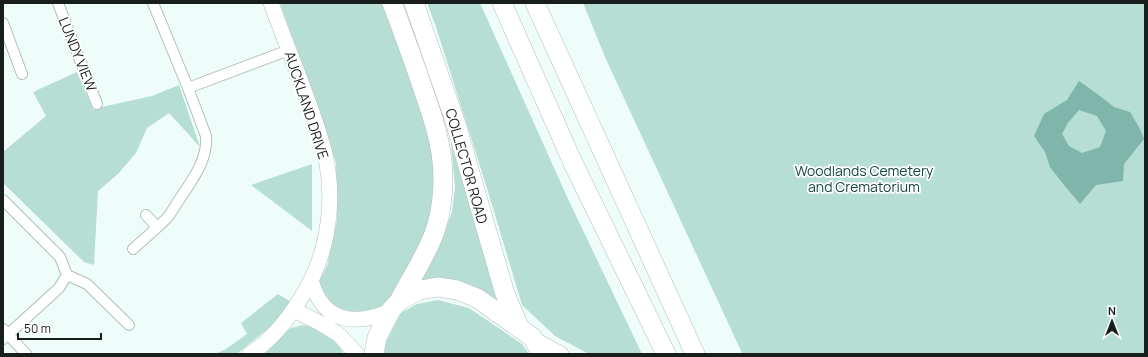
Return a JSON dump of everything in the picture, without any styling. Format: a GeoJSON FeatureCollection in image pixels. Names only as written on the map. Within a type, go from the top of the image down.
{"type":"FeatureCollection","features":[{"type":"Feature","properties":{"kind":"highway","name":"COLLECTOR ROAD"},"geometry":{"type":"LineString","coordinates":[[374,354],[377,338],[381,329],[420,265],[434,234],[441,209],[443,176],[441,152],[436,127],[415,63],[392,3]]}},
{"type":"Feature","properties":{"kind":"highway","name":"COLLECTOR ROAD"},"geometry":{"type":"LineString","coordinates":[[414,3],[455,121],[505,294],[526,333],[542,354]]}},
{"type":"Feature","properties":{"kind":"highway"},"geometry":{"type":"LineString","coordinates":[[502,3],[572,163],[666,354]]}},
{"type":"Feature","properties":{"kind":"highway"},"geometry":{"type":"LineString","coordinates":[[535,3],[695,354]]}},
{"type":"Feature","properties":{"kind":"highway"},"geometry":{"type":"LineString","coordinates":[[395,306],[420,290],[438,287],[457,290],[477,298],[526,333]]}},
{"type":"Feature","properties":{"kind":"street","name":"LUNDY VIEW"},"geometry":{"type":"LineString","coordinates":[[58,3],[98,104]]}},
{"type":"Feature","properties":{"kind":"street"},"geometry":{"type":"LineString","coordinates":[[132,249],[168,216],[191,182],[201,164],[206,150],[206,136],[154,3]]}},
{"type":"Feature","properties":{"kind":"street","name":"AUCKLAND DRIVE"},"geometry":{"type":"LineString","coordinates":[[250,354],[268,339],[294,310],[312,280],[323,249],[329,212],[327,162],[300,79],[271,3]]}},
{"type":"Feature","properties":{"kind":"street"},"geometry":{"type":"LineString","coordinates":[[3,23],[22,74]]}},
{"type":"Feature","properties":{"kind":"street"},"geometry":{"type":"LineString","coordinates":[[188,88],[289,50]]}},
{"type":"Feature","properties":{"kind":"street"},"geometry":{"type":"LineString","coordinates":[[3,200],[60,257],[67,275],[87,284],[130,325]]}},
{"type":"Feature","properties":{"kind":"street"},"geometry":{"type":"LineString","coordinates":[[146,215],[157,227]]}},
{"type":"Feature","properties":{"kind":"street"},"geometry":{"type":"LineString","coordinates":[[26,354],[5,334],[59,288],[67,275]]}},
{"type":"Feature","properties":{"kind":"street"},"geometry":{"type":"LineString","coordinates":[[312,280],[314,292],[321,303],[338,317],[348,319],[374,317],[395,306]]}},
{"type":"Feature","properties":{"kind":"street"},"geometry":{"type":"LineString","coordinates":[[294,310],[338,334],[357,354]]}},
{"type":"Feature","properties":{"kind":"street"},"geometry":{"type":"LineString","coordinates":[[526,333],[561,354]]}},
{"type":"Feature","properties":{"kind":"green space"},"geometry":{"type":"Polygon","coordinates":[[[280,3],[384,3],[430,130],[434,156],[433,206],[420,252],[395,292],[382,306],[369,313],[355,314],[335,309],[320,291],[320,279],[327,266],[337,220],[336,163],[280,3]]]}},
{"type":"Feature","properties":{"kind":"green space"},"geometry":{"type":"Polygon","coordinates":[[[427,3],[480,3],[568,199],[642,354],[589,354],[555,336],[522,305],[486,185],[427,3]]]}},
{"type":"Feature","properties":{"kind":"green space","name":"Woodlands Cemetery and Crematorium"},"geometry":{"type":"Polygon","coordinates":[[[583,3],[1145,3],[1145,354],[742,353],[605,57],[583,3]]]}},
{"type":"Feature","properties":{"kind":"green space"},"geometry":{"type":"Polygon","coordinates":[[[77,72],[93,110],[152,96],[179,85],[200,147],[169,113],[147,128],[136,153],[118,174],[98,191],[94,265],[84,262],[3,183],[3,152],[46,116],[33,92],[77,72]]]}},
{"type":"Feature","properties":{"kind":"green space"},"geometry":{"type":"Polygon","coordinates":[[[453,141],[501,304],[476,288],[452,279],[420,282],[441,240],[452,212],[455,187],[451,144],[453,141]]]}},
{"type":"Feature","properties":{"kind":"green space"},"geometry":{"type":"Polygon","coordinates":[[[312,164],[312,231],[251,185],[312,164]]]}},
{"type":"Feature","properties":{"kind":"green space"},"geometry":{"type":"Polygon","coordinates":[[[278,294],[291,302],[276,322],[237,354],[215,354],[226,349],[247,334],[241,323],[278,294]]]}},
{"type":"Feature","properties":{"kind":"green space"},"geometry":{"type":"Polygon","coordinates":[[[438,300],[469,308],[522,344],[529,354],[383,354],[386,342],[401,313],[417,304],[438,300]]]}},
{"type":"Feature","properties":{"kind":"green space"},"geometry":{"type":"Polygon","coordinates":[[[303,325],[317,328],[336,341],[344,354],[258,354],[291,328],[303,325]]]}},
{"type":"Feature","properties":{"kind":"shaded area"},"geometry":{"type":"Polygon","coordinates":[[[1079,81],[1114,107],[1130,112],[1144,139],[1124,164],[1123,181],[1096,185],[1080,204],[1050,167],[1045,152],[1034,136],[1044,114],[1067,100],[1079,81]],[[1079,110],[1068,123],[1062,134],[1069,146],[1082,153],[1100,147],[1106,131],[1097,116],[1079,110]]]}}]}
